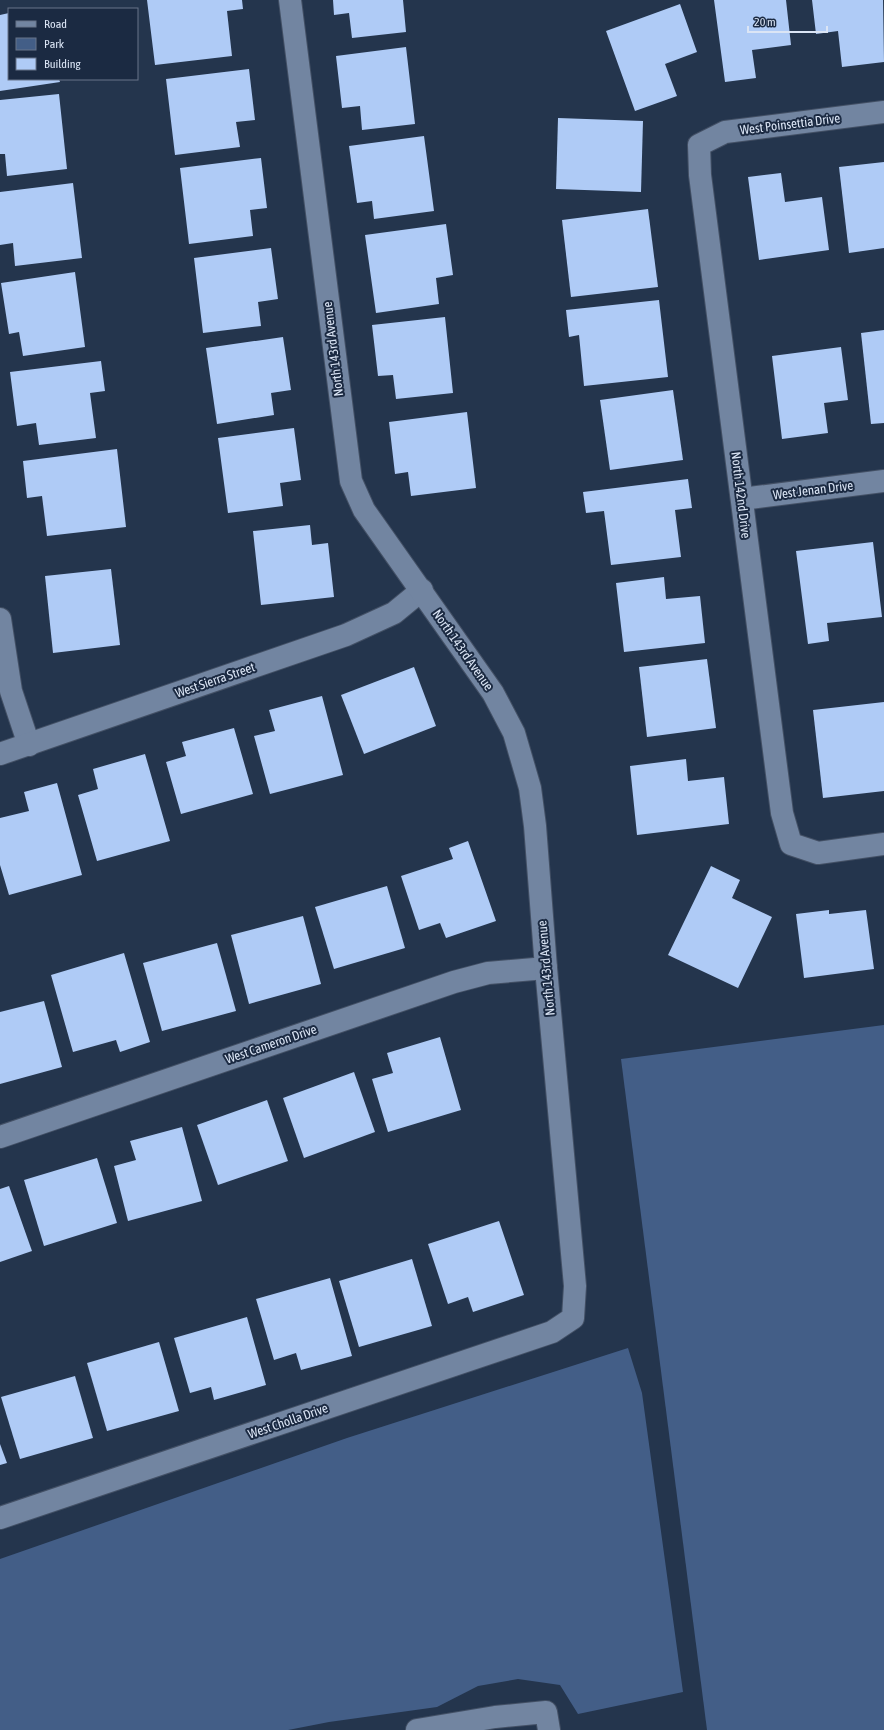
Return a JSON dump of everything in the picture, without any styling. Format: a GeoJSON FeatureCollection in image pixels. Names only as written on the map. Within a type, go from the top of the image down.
{"type":"FeatureCollection","features":[{"type":"Feature","properties":{"kind":"street","name":"North 143rd Avenue"},"geometry":{"type":"LineString","coordinates":[[290,0],[351,481],[364,510],[422,590],[493,693],[514,733],[530,788],[536,826],[546,968],[575,1286],[573,1318]]}},
{"type":"Feature","properties":{"kind":"street","name":"West Poinsettia Drive"},"geometry":{"type":"LineString","coordinates":[[699,145],[725,132],[884,112]]}},
{"type":"Feature","properties":{"kind":"street","name":"North 142nd Drive"},"geometry":{"type":"LineString","coordinates":[[699,145],[700,175],[782,813],[791,844],[818,853],[884,844]]}},
{"type":"Feature","properties":{"kind":"street","name":"West Jenan Drive"},"geometry":{"type":"LineString","coordinates":[[742,499],[884,481]]}},
{"type":"Feature","properties":{"kind":"street","name":"West Sierra Street"},"geometry":{"type":"LineString","coordinates":[[0,754],[346,635],[394,613],[422,590]]}},
{"type":"Feature","properties":{"kind":"street"},"geometry":{"type":"LineString","coordinates":[[0,619],[11,691],[29,744]]}},
{"type":"Feature","properties":{"kind":"street","name":"West Cameron Drive"},"geometry":{"type":"LineString","coordinates":[[0,1137],[454,982],[488,973],[546,968]]}},
{"type":"Feature","properties":{"kind":"street","name":"West Cholla Drive"},"geometry":{"type":"LineString","coordinates":[[0,1518],[552,1332],[573,1318]]}},
{"type":"Feature","properties":{"kind":"street"},"geometry":{"type":"LineString","coordinates":[[417,1730],[495,1717],[547,1721]]}},
{"type":"Feature","properties":{"kind":"green space"},"geometry":{"type":"Polygon","coordinates":[[[884,1025],[884,1730],[707,1730],[621,1059],[884,1025]]]}},
{"type":"Feature","properties":{"kind":"green space"},"geometry":{"type":"Polygon","coordinates":[[[628,1348],[642,1393],[683,1692],[578,1714],[560,1685],[518,1679],[478,1686],[437,1707],[329,1722],[288,1730],[0,1730],[0,1559],[347,1438],[628,1348]]]}},
{"type":"Feature","properties":{"kind":"building"},"geometry":{"type":"Polygon","coordinates":[[[147,0],[242,0],[243,9],[227,11],[232,56],[155,65],[147,0]]]}},
{"type":"Feature","properties":{"kind":"building"},"geometry":{"type":"Polygon","coordinates":[[[333,0],[403,0],[406,32],[352,38],[349,13],[334,15],[333,0]]]}},
{"type":"Feature","properties":{"kind":"building"},"geometry":{"type":"Polygon","coordinates":[[[714,0],[786,0],[791,45],[752,50],[756,78],[725,82],[714,0]]]}},
{"type":"Feature","properties":{"kind":"building"},"geometry":{"type":"Polygon","coordinates":[[[812,0],[883,0],[884,62],[842,67],[838,31],[816,34],[812,0]]]}},
{"type":"Feature","properties":{"kind":"building"},"geometry":{"type":"Polygon","coordinates":[[[680,4],[697,52],[665,64],[677,96],[635,111],[606,31],[680,4]]]}},
{"type":"Feature","properties":{"kind":"building"},"geometry":{"type":"Polygon","coordinates":[[[8,13],[8,80],[59,80],[60,82],[0,91],[0,15],[8,13]]]}},
{"type":"Feature","properties":{"kind":"building"},"geometry":{"type":"Polygon","coordinates":[[[406,47],[415,124],[362,130],[360,106],[342,108],[336,56],[406,47]]]}},
{"type":"Feature","properties":{"kind":"building"},"geometry":{"type":"Polygon","coordinates":[[[249,69],[255,120],[236,122],[240,147],[175,155],[166,79],[249,69]]]}},
{"type":"Feature","properties":{"kind":"building"},"geometry":{"type":"Polygon","coordinates":[[[59,94],[67,169],[7,176],[5,154],[0,154],[0,100],[59,94]]]}},
{"type":"Feature","properties":{"kind":"building"},"geometry":{"type":"Polygon","coordinates":[[[558,118],[643,121],[641,192],[556,189],[558,118]]]}},
{"type":"Feature","properties":{"kind":"building"},"geometry":{"type":"Polygon","coordinates":[[[424,136],[434,211],[374,219],[372,201],[357,203],[349,146],[424,136]]]}},
{"type":"Feature","properties":{"kind":"building"},"geometry":{"type":"Polygon","coordinates":[[[261,158],[267,208],[250,210],[253,236],[189,244],[180,168],[261,158]]]}},
{"type":"Feature","properties":{"kind":"building"},"geometry":{"type":"Polygon","coordinates":[[[884,162],[884,248],[849,253],[839,167],[884,162]]]}},
{"type":"Feature","properties":{"kind":"building"},"geometry":{"type":"Polygon","coordinates":[[[781,173],[785,202],[822,197],[829,250],[759,260],[748,177],[781,173]]]}},
{"type":"Feature","properties":{"kind":"building"},"geometry":{"type":"Polygon","coordinates":[[[73,183],[82,258],[15,266],[13,243],[0,245],[0,192],[73,183]]]}},
{"type":"Feature","properties":{"kind":"building"},"geometry":{"type":"Polygon","coordinates":[[[648,209],[658,287],[571,297],[562,220],[648,209]]]}},
{"type":"Feature","properties":{"kind":"building"},"geometry":{"type":"Polygon","coordinates":[[[446,224],[453,275],[436,278],[439,304],[376,313],[365,235],[446,224]]]}},
{"type":"Feature","properties":{"kind":"building"},"geometry":{"type":"Polygon","coordinates":[[[271,248],[278,299],[258,302],[261,326],[203,333],[194,258],[271,248]]]}},
{"type":"Feature","properties":{"kind":"building"},"geometry":{"type":"Polygon","coordinates":[[[75,272],[85,347],[23,356],[19,332],[9,334],[1,283],[75,272]]]}},
{"type":"Feature","properties":{"kind":"building"},"geometry":{"type":"Polygon","coordinates":[[[659,300],[668,377],[584,386],[579,335],[569,337],[566,310],[659,300]]]}},
{"type":"Feature","properties":{"kind":"building"},"geometry":{"type":"Polygon","coordinates":[[[445,317],[453,393],[396,399],[393,375],[378,376],[372,325],[445,317]]]}},
{"type":"Feature","properties":{"kind":"building"},"geometry":{"type":"Polygon","coordinates":[[[884,330],[884,423],[871,424],[861,333],[884,330]]]}},
{"type":"Feature","properties":{"kind":"building"},"geometry":{"type":"Polygon","coordinates":[[[283,337],[291,390],[271,393],[274,415],[217,424],[206,348],[283,337]]]}},
{"type":"Feature","properties":{"kind":"building"},"geometry":{"type":"Polygon","coordinates":[[[841,347],[848,400],[824,403],[828,433],[782,439],[772,356],[841,347]]]}},
{"type":"Feature","properties":{"kind":"building"},"geometry":{"type":"Polygon","coordinates":[[[101,361],[105,391],[90,393],[96,438],[39,445],[36,423],[17,426],[10,372],[101,361]]]}},
{"type":"Feature","properties":{"kind":"building"},"geometry":{"type":"Polygon","coordinates":[[[673,390],[683,460],[610,470],[600,400],[673,390]]]}},
{"type":"Feature","properties":{"kind":"building"},"geometry":{"type":"Polygon","coordinates":[[[467,412],[476,488],[411,496],[408,472],[395,474],[389,422],[467,412]]]}},
{"type":"Feature","properties":{"kind":"building"},"geometry":{"type":"Polygon","coordinates":[[[294,428],[301,480],[280,483],[283,506],[228,513],[218,438],[294,428]]]}},
{"type":"Feature","properties":{"kind":"building"},"geometry":{"type":"Polygon","coordinates":[[[117,449],[126,527],[47,536],[42,496],[27,498],[23,461],[117,449]]]}},
{"type":"Feature","properties":{"kind":"building"},"geometry":{"type":"Polygon","coordinates":[[[688,479],[692,508],[675,510],[681,557],[611,565],[604,511],[586,513],[583,492],[688,479]]]}},
{"type":"Feature","properties":{"kind":"building"},"geometry":{"type":"Polygon","coordinates":[[[310,525],[312,545],[328,543],[334,597],[261,605],[253,531],[310,525]]]}},
{"type":"Feature","properties":{"kind":"building"},"geometry":{"type":"Polygon","coordinates":[[[873,542],[882,617],[827,623],[829,641],[808,644],[796,551],[873,542]]]}},
{"type":"Feature","properties":{"kind":"building"},"geometry":{"type":"Polygon","coordinates":[[[111,569],[120,645],[53,653],[45,576],[111,569]]]}},
{"type":"Feature","properties":{"kind":"building"},"geometry":{"type":"Polygon","coordinates":[[[664,577],[666,599],[700,596],[705,643],[624,652],[616,583],[664,577]]]}},
{"type":"Feature","properties":{"kind":"building"},"geometry":{"type":"Polygon","coordinates":[[[707,659],[716,728],[647,737],[639,667],[707,659]]]}},
{"type":"Feature","properties":{"kind":"building"},"geometry":{"type":"Polygon","coordinates":[[[414,667],[436,726],[364,754],[341,695],[414,667]]]}},
{"type":"Feature","properties":{"kind":"building"},"geometry":{"type":"Polygon","coordinates":[[[322,696],[343,775],[270,794],[254,736],[275,731],[269,710],[322,696]]]}},
{"type":"Feature","properties":{"kind":"building"},"geometry":{"type":"Polygon","coordinates":[[[884,702],[884,791],[823,798],[813,710],[884,702]]]}},
{"type":"Feature","properties":{"kind":"building"},"geometry":{"type":"Polygon","coordinates":[[[234,728],[253,794],[181,814],[166,762],[186,756],[182,742],[234,728]]]}},
{"type":"Feature","properties":{"kind":"building"},"geometry":{"type":"Polygon","coordinates":[[[145,754],[170,841],[97,861],[78,795],[98,789],[93,769],[145,754]]]}},
{"type":"Feature","properties":{"kind":"building"},"geometry":{"type":"Polygon","coordinates":[[[686,759],[688,781],[724,777],[729,824],[637,835],[630,766],[686,759]]]}},
{"type":"Feature","properties":{"kind":"building"},"geometry":{"type":"Polygon","coordinates":[[[57,783],[82,875],[9,895],[0,865],[0,818],[29,811],[24,792],[57,783]]]}},
{"type":"Feature","properties":{"kind":"building"},"geometry":{"type":"Polygon","coordinates":[[[468,841],[496,921],[446,938],[440,923],[419,930],[401,876],[453,859],[449,848],[468,841]]]}},
{"type":"Feature","properties":{"kind":"building"},"geometry":{"type":"Polygon","coordinates":[[[711,866],[740,880],[732,898],[772,917],[738,988],[668,955],[711,866]]]}},
{"type":"Feature","properties":{"kind":"building"},"geometry":{"type":"Polygon","coordinates":[[[387,886],[405,948],[334,969],[315,907],[387,886]]]}},
{"type":"Feature","properties":{"kind":"building"},"geometry":{"type":"Polygon","coordinates":[[[829,910],[829,914],[866,910],[874,969],[804,978],[796,914],[829,910]]]}},
{"type":"Feature","properties":{"kind":"building"},"geometry":{"type":"Polygon","coordinates":[[[303,916],[321,984],[249,1004],[231,935],[303,916]]]}},
{"type":"Feature","properties":{"kind":"building"},"geometry":{"type":"Polygon","coordinates":[[[217,943],[236,1011],[162,1031],[143,963],[217,943]]]}},
{"type":"Feature","properties":{"kind":"building"},"geometry":{"type":"Polygon","coordinates":[[[124,953],[150,1042],[120,1052],[116,1040],[73,1052],[51,975],[124,953]]]}},
{"type":"Feature","properties":{"kind":"building"},"geometry":{"type":"Polygon","coordinates":[[[44,1001],[62,1067],[0,1084],[0,1012],[44,1001]]]}},
{"type":"Feature","properties":{"kind":"building"},"geometry":{"type":"Polygon","coordinates":[[[440,1037],[461,1110],[388,1132],[372,1079],[393,1073],[387,1053],[440,1037]]]}},
{"type":"Feature","properties":{"kind":"building"},"geometry":{"type":"Polygon","coordinates":[[[354,1072],[375,1132],[304,1158],[283,1098],[354,1072]]]}},
{"type":"Feature","properties":{"kind":"building"},"geometry":{"type":"Polygon","coordinates":[[[267,1100],[288,1161],[218,1185],[197,1125],[267,1100]]]}},
{"type":"Feature","properties":{"kind":"building"},"geometry":{"type":"Polygon","coordinates":[[[182,1127],[202,1201],[128,1221],[114,1166],[136,1160],[130,1141],[182,1127]]]}},
{"type":"Feature","properties":{"kind":"building"},"geometry":{"type":"Polygon","coordinates":[[[97,1158],[117,1223],[44,1246],[24,1180],[97,1158]]]}},
{"type":"Feature","properties":{"kind":"building"},"geometry":{"type":"Polygon","coordinates":[[[9,1186],[32,1251],[0,1262],[0,1189],[9,1186]]]}},
{"type":"Feature","properties":{"kind":"building"},"geometry":{"type":"Polygon","coordinates":[[[499,1221],[524,1295],[473,1312],[468,1297],[448,1304],[428,1244],[499,1221]]]}},
{"type":"Feature","properties":{"kind":"building"},"geometry":{"type":"Polygon","coordinates":[[[412,1259],[432,1326],[359,1347],[339,1281],[412,1259]]]}},
{"type":"Feature","properties":{"kind":"building"},"geometry":{"type":"Polygon","coordinates":[[[330,1278],[352,1356],[301,1370],[296,1353],[274,1360],[256,1299],[330,1278]]]}},
{"type":"Feature","properties":{"kind":"building"},"geometry":{"type":"Polygon","coordinates":[[[247,1317],[266,1385],[214,1400],[211,1387],[190,1393],[174,1338],[247,1317]]]}},
{"type":"Feature","properties":{"kind":"building"},"geometry":{"type":"Polygon","coordinates":[[[159,1342],[179,1411],[107,1431],[87,1363],[159,1342]]]}},
{"type":"Feature","properties":{"kind":"building"},"geometry":{"type":"Polygon","coordinates":[[[75,1376],[93,1438],[20,1459],[1,1397],[75,1376]]]}},
{"type":"Feature","properties":{"kind":"building"},"geometry":{"type":"Polygon","coordinates":[[[0,1444],[7,1463],[0,1465],[0,1444]]]}}]}
